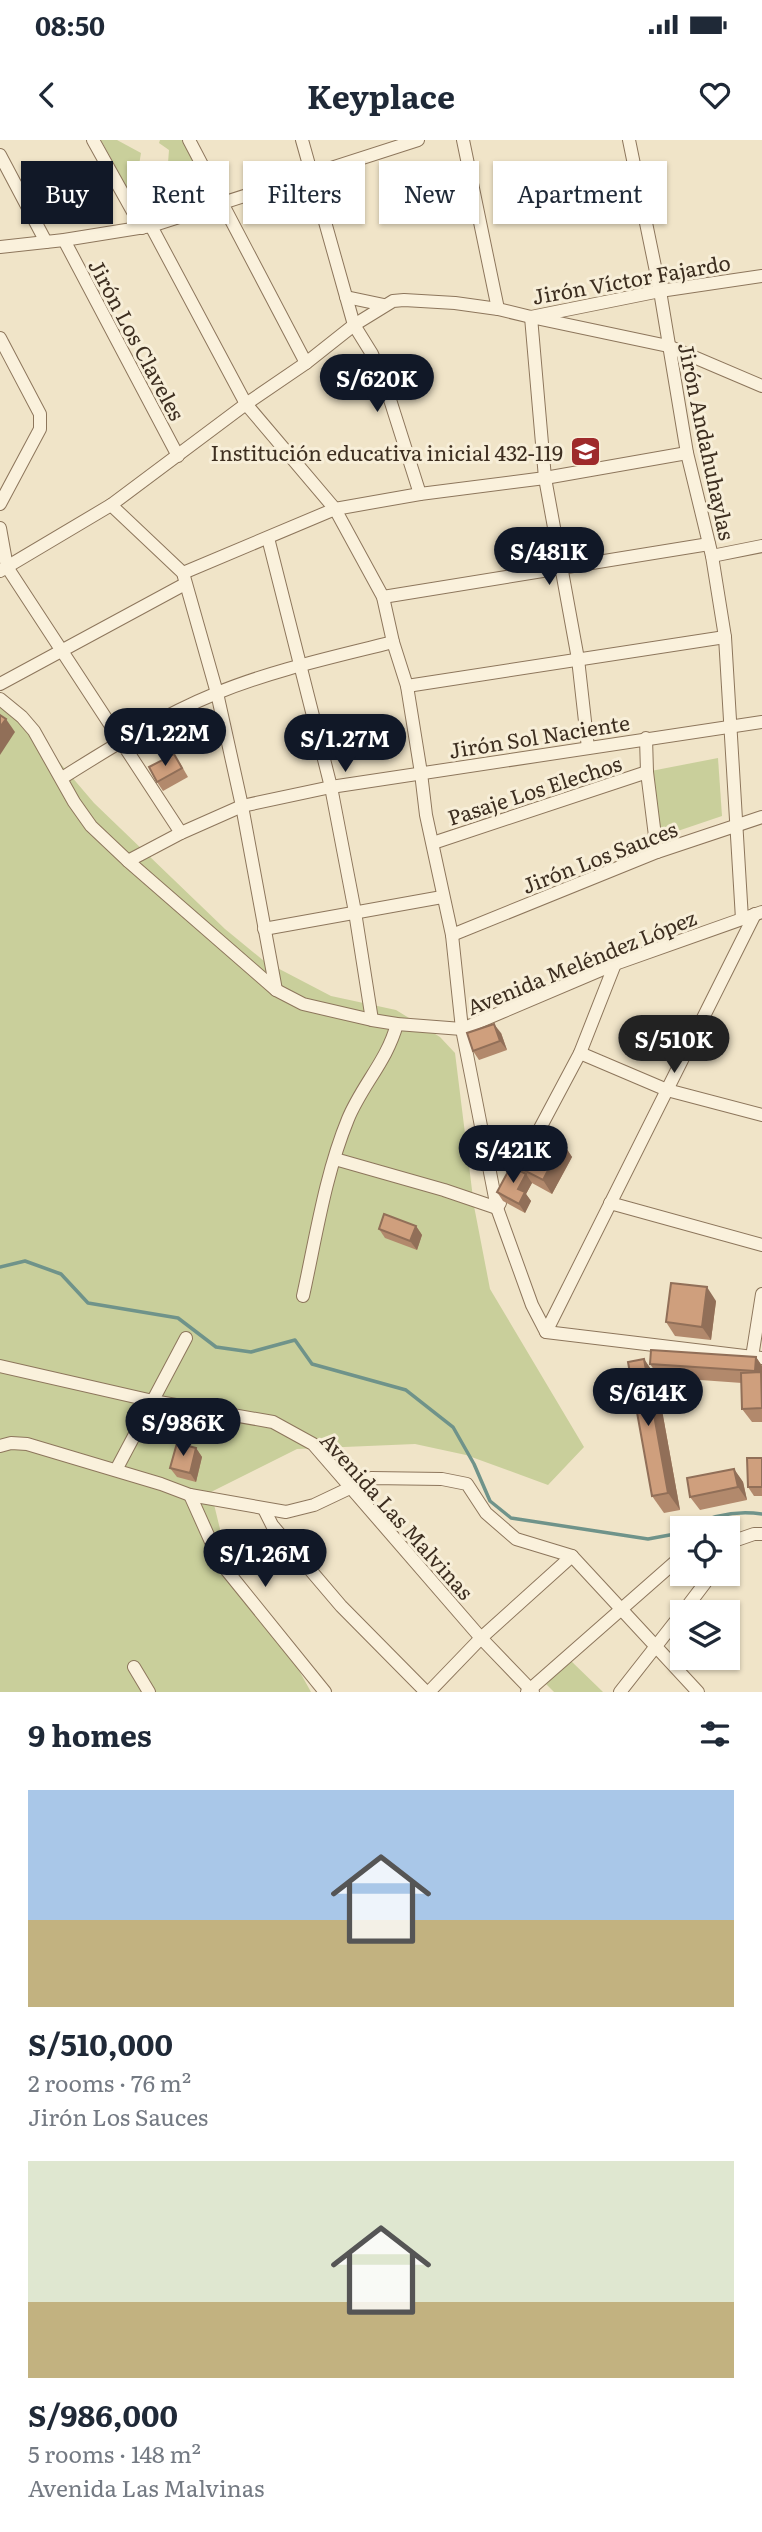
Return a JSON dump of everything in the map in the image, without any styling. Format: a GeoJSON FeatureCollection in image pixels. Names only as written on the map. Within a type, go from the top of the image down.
{"type":"FeatureCollection","features":[{"type":"Feature","properties":{"kind":"street"},"geometry":{"type":"LineString","coordinates":[[93,140],[146,227],[246,404],[335,509],[383,597],[407,686],[426,815],[452,935],[462,1029],[497,1209],[532,1305],[545,1332]]}},
{"type":"Feature","properties":{"kind":"street"},"geometry":{"type":"LineString","coordinates":[[189,140],[200,161]]}},
{"type":"Feature","properties":{"kind":"street"},"geometry":{"type":"LineString","coordinates":[[302,140],[307,161]]}},
{"type":"Feature","properties":{"kind":"street"},"geometry":{"type":"LineString","coordinates":[[354,161],[418,140]]}},
{"type":"Feature","properties":{"kind":"street"},"geometry":{"type":"LineString","coordinates":[[463,140],[498,309]]}},
{"type":"Feature","properties":{"kind":"street","name":"Jirón Andahuhaylas"},"geometry":{"type":"LineString","coordinates":[[629,140],[660,291],[687,453],[711,550],[725,638],[736,825],[753,915]]}},
{"type":"Feature","properties":{"kind":"street"},"geometry":{"type":"LineString","coordinates":[[0,155],[46,242]]}},
{"type":"Feature","properties":{"kind":"street"},"geometry":{"type":"LineString","coordinates":[[229,214],[306,363]]}},
{"type":"Feature","properties":{"kind":"street"},"geometry":{"type":"LineString","coordinates":[[0,247],[64,240],[156,224]]}},
{"type":"Feature","properties":{"kind":"street"},"geometry":{"type":"LineString","coordinates":[[325,224],[354,325],[372,354],[386,387],[420,494]]}},
{"type":"Feature","properties":{"kind":"street","name":"Jirón Los Claveles"},"geometry":{"type":"LineString","coordinates":[[64,240],[178,456]]}},
{"type":"Feature","properties":{"kind":"street","name":"Jirón Víctor Fajardo"},"geometry":{"type":"LineString","coordinates":[[2,568],[111,505],[384,305],[404,300],[498,309],[531,317],[660,291],[762,276]]}},
{"type":"Feature","properties":{"kind":"street"},"geometry":{"type":"LineString","coordinates":[[346,297],[384,305]]}},
{"type":"Feature","properties":{"kind":"street"},"geometry":{"type":"LineString","coordinates":[[588,748],[578,659],[545,478],[531,317],[668,346],[762,386]]}},
{"type":"Feature","properties":{"kind":"street"},"geometry":{"type":"LineString","coordinates":[[0,338],[40,414],[41,421],[40,429],[0,504]]}},
{"type":"Feature","properties":{"kind":"street"},"geometry":{"type":"LineString","coordinates":[[0,684],[184,578],[335,509],[420,494],[545,478],[687,453]]}},
{"type":"Feature","properties":{"kind":"street"},"geometry":{"type":"LineString","coordinates":[[111,505],[184,578],[217,693],[242,806],[275,989]]}},
{"type":"Feature","properties":{"kind":"street"},"geometry":{"type":"LineString","coordinates":[[0,528],[2,568],[62,649],[181,833]]}},
{"type":"Feature","properties":{"kind":"street"},"geometry":{"type":"LineString","coordinates":[[268,538],[331,787],[372,1020]]}},
{"type":"Feature","properties":{"kind":"street"},"geometry":{"type":"LineString","coordinates":[[383,597],[562,568],[762,546]]}},
{"type":"Feature","properties":{"kind":"street"},"geometry":{"type":"LineString","coordinates":[[407,686],[725,638]]}},
{"type":"Feature","properties":{"kind":"street"},"geometry":{"type":"LineString","coordinates":[[62,778],[120,741],[217,693],[300,666],[393,642]]}},
{"type":"Feature","properties":{"kind":"street","name":"Avenida Meléndez López"},"geometry":{"type":"LineString","coordinates":[[0,699],[34,731],[74,803],[91,826],[275,989],[303,1004],[397,1024],[462,1029],[615,964],[753,915]]}},
{"type":"Feature","properties":{"kind":"street","name":"Jirón Sol Naciente"},"geometry":{"type":"LineString","coordinates":[[128,861],[181,833],[242,806],[331,787],[762,722]]}},
{"type":"Feature","properties":{"kind":"street"},"geometry":{"type":"LineString","coordinates":[[646,738],[647,772],[657,852]]}},
{"type":"Feature","properties":{"kind":"street","name":"Pasaje Los Elechos"},"geometry":{"type":"LineString","coordinates":[[433,843],[647,772]]}},
{"type":"Feature","properties":{"kind":"street","name":"Jirón Los Sauces"},"geometry":{"type":"LineString","coordinates":[[452,935],[657,852],[762,817]]}},
{"type":"Feature","properties":{"kind":"street"},"geometry":{"type":"LineString","coordinates":[[264,929],[442,897]]}},
{"type":"Feature","properties":{"kind":"street"},"geometry":{"type":"LineString","coordinates":[[545,1332],[753,915]]}},
{"type":"Feature","properties":{"kind":"street"},"geometry":{"type":"LineString","coordinates":[[523,1161],[580,1053],[615,964]]}},
{"type":"Feature","properties":{"kind":"street"},"geometry":{"type":"LineString","coordinates":[[303,1296],[325,1192],[348,1119],[391,1045],[397,1024]]}},
{"type":"Feature","properties":{"kind":"street"},"geometry":{"type":"LineString","coordinates":[[580,1053],[667,1090],[762,1115]]}},
{"type":"Feature","properties":{"kind":"street"},"geometry":{"type":"LineString","coordinates":[[335,1159],[443,1190],[497,1209]]}},
{"type":"Feature","properties":{"kind":"street"},"geometry":{"type":"LineString","coordinates":[[497,1209],[510,1185]]}},
{"type":"Feature","properties":{"kind":"street"},"geometry":{"type":"LineString","coordinates":[[610,1203],[762,1245]]}},
{"type":"Feature","properties":{"kind":"street"},"geometry":{"type":"LineString","coordinates":[[545,1332],[757,1358],[762,1294]]}},
{"type":"Feature","properties":{"kind":"street"},"geometry":{"type":"LineString","coordinates":[[116,1470],[186,1338]]}},
{"type":"Feature","properties":{"kind":"street","name":"Avenida Las Malvinas"},"geometry":{"type":"LineString","coordinates":[[0,1366],[153,1401],[273,1422],[313,1444],[530,1691]]}},
{"type":"Feature","properties":{"kind":"street"},"geometry":{"type":"LineString","coordinates":[[0,1447],[11,1443],[27,1444],[190,1495],[286,1512],[314,1505],[371,1478],[442,1479],[467,1484],[486,1513],[516,1539],[572,1556],[698,1692]]}},
{"type":"Feature","properties":{"kind":"street"},"geometry":{"type":"LineString","coordinates":[[190,1495],[220,1562],[325,1692]]}},
{"type":"Feature","properties":{"kind":"street"},"geometry":{"type":"LineString","coordinates":[[264,1509],[272,1525],[341,1606],[428,1692],[481,1638],[572,1556]]}},
{"type":"Feature","properties":{"kind":"street"},"geometry":{"type":"LineString","coordinates":[[740,1539],[762,1534]]}},
{"type":"Feature","properties":{"kind":"street"},"geometry":{"type":"LineString","coordinates":[[530,1691],[670,1566]]}},
{"type":"Feature","properties":{"kind":"street"},"geometry":{"type":"LineString","coordinates":[[692,1600],[703,1586]]}},
{"type":"Feature","properties":{"kind":"street"},"geometry":{"type":"LineString","coordinates":[[620,1692],[670,1629]]}},
{"type":"Feature","properties":{"kind":"street"},"geometry":{"type":"LineString","coordinates":[[134,1667],[149,1692]]}},
{"type":"Feature","properties":{"kind":"green space"},"geometry":{"type":"Polygon","coordinates":[[[101,140],[117,140],[141,153],[140,161],[127,161],[127,188],[113,161],[101,140]]]}},
{"type":"Feature","properties":{"kind":"green space"},"geometry":{"type":"Polygon","coordinates":[[[160,140],[182,140],[193,161],[168,161],[169,150],[159,143],[160,140]]]}},
{"type":"Feature","properties":{"kind":"green space"},"geometry":{"type":"Polygon","coordinates":[[[0,706],[42,742],[94,803],[225,929],[264,961],[331,996],[396,1010],[440,1037],[455,1053],[474,1206],[490,1289],[584,1447],[548,1485],[466,1455],[415,1444],[297,1449],[211,1492],[229,1566],[282,1640],[311,1692],[0,1692],[0,706]]]}},
{"type":"Feature","properties":{"kind":"green space"},"geometry":{"type":"Polygon","coordinates":[[[718,758],[722,816],[660,837],[651,771],[718,758]]]}},
{"type":"Feature","properties":{"kind":"green space"},"geometry":{"type":"Polygon","coordinates":[[[569,1659],[603,1692],[554,1692],[546,1684],[569,1659]]]}},
{"type":"Feature","properties":{"kind":"building"},"geometry":{"type":"Polygon","coordinates":[[[0,715],[6,719],[0,727],[0,715]]]}},
{"type":"Feature","properties":{"kind":"building"},"geometry":{"type":"Polygon","coordinates":[[[174,754],[182,768],[157,782],[149,767],[174,754]]]}},
{"type":"Feature","properties":{"kind":"building"},"geometry":{"type":"Polygon","coordinates":[[[494,1024],[500,1041],[473,1051],[467,1033],[494,1024]]]}},
{"type":"Feature","properties":{"kind":"building"},"geometry":{"type":"Polygon","coordinates":[[[530,1129],[566,1148],[559,1159],[526,1139],[530,1129]]]}},
{"type":"Feature","properties":{"kind":"building"},"geometry":{"type":"Polygon","coordinates":[[[522,1136],[556,1155],[543,1180],[508,1162],[522,1136]]]}},
{"type":"Feature","properties":{"kind":"building"},"geometry":{"type":"Polygon","coordinates":[[[511,1166],[526,1174],[518,1189],[525,1192],[519,1204],[497,1192],[511,1166]]]}},
{"type":"Feature","properties":{"kind":"building"},"geometry":{"type":"Polygon","coordinates":[[[384,1214],[416,1226],[410,1241],[379,1229],[384,1214]]]}},
{"type":"Feature","properties":{"kind":"building"},"geometry":{"type":"Polygon","coordinates":[[[671,1283],[707,1287],[702,1327],[666,1322],[671,1283]]]}},
{"type":"Feature","properties":{"kind":"building"},"geometry":{"type":"Polygon","coordinates":[[[651,1350],[756,1357],[755,1371],[650,1364],[651,1350]]]}},
{"type":"Feature","properties":{"kind":"building"},"geometry":{"type":"Polygon","coordinates":[[[644,1359],[668,1493],[652,1496],[628,1362],[644,1359]]]}},
{"type":"Feature","properties":{"kind":"building"},"geometry":{"type":"Polygon","coordinates":[[[761,1372],[762,1408],[742,1409],[741,1373],[761,1372]]]}},
{"type":"Feature","properties":{"kind":"building"},"geometry":{"type":"Polygon","coordinates":[[[177,1443],[196,1448],[190,1473],[170,1468],[177,1443]]]}},
{"type":"Feature","properties":{"kind":"building"},"geometry":{"type":"Polygon","coordinates":[[[747,1458],[762,1458],[762,1487],[748,1487],[747,1458]]]}},
{"type":"Feature","properties":{"kind":"building"},"geometry":{"type":"Polygon","coordinates":[[[734,1469],[738,1487],[690,1497],[687,1478],[734,1469]]]}},
{"type":"Feature","properties":{"kind":"waterway"},"geometry":{"type":"LineString","coordinates":[[0,1267],[25,1261],[61,1274],[88,1303],[178,1318],[216,1347],[251,1352],[295,1340],[312,1364],[406,1390],[453,1427],[474,1464],[490,1501],[511,1518],[648,1539],[670,1535]]}},
{"type":"Feature","properties":{"kind":"waterway"},"geometry":{"type":"LineString","coordinates":[[720,1516],[762,1514]]}},
{"type":"Feature","properties":{"kind":"place","name":"Institución educativa inicial 432-119"},"geometry":{"type":"Point","coordinates":[586,451]}}]}
